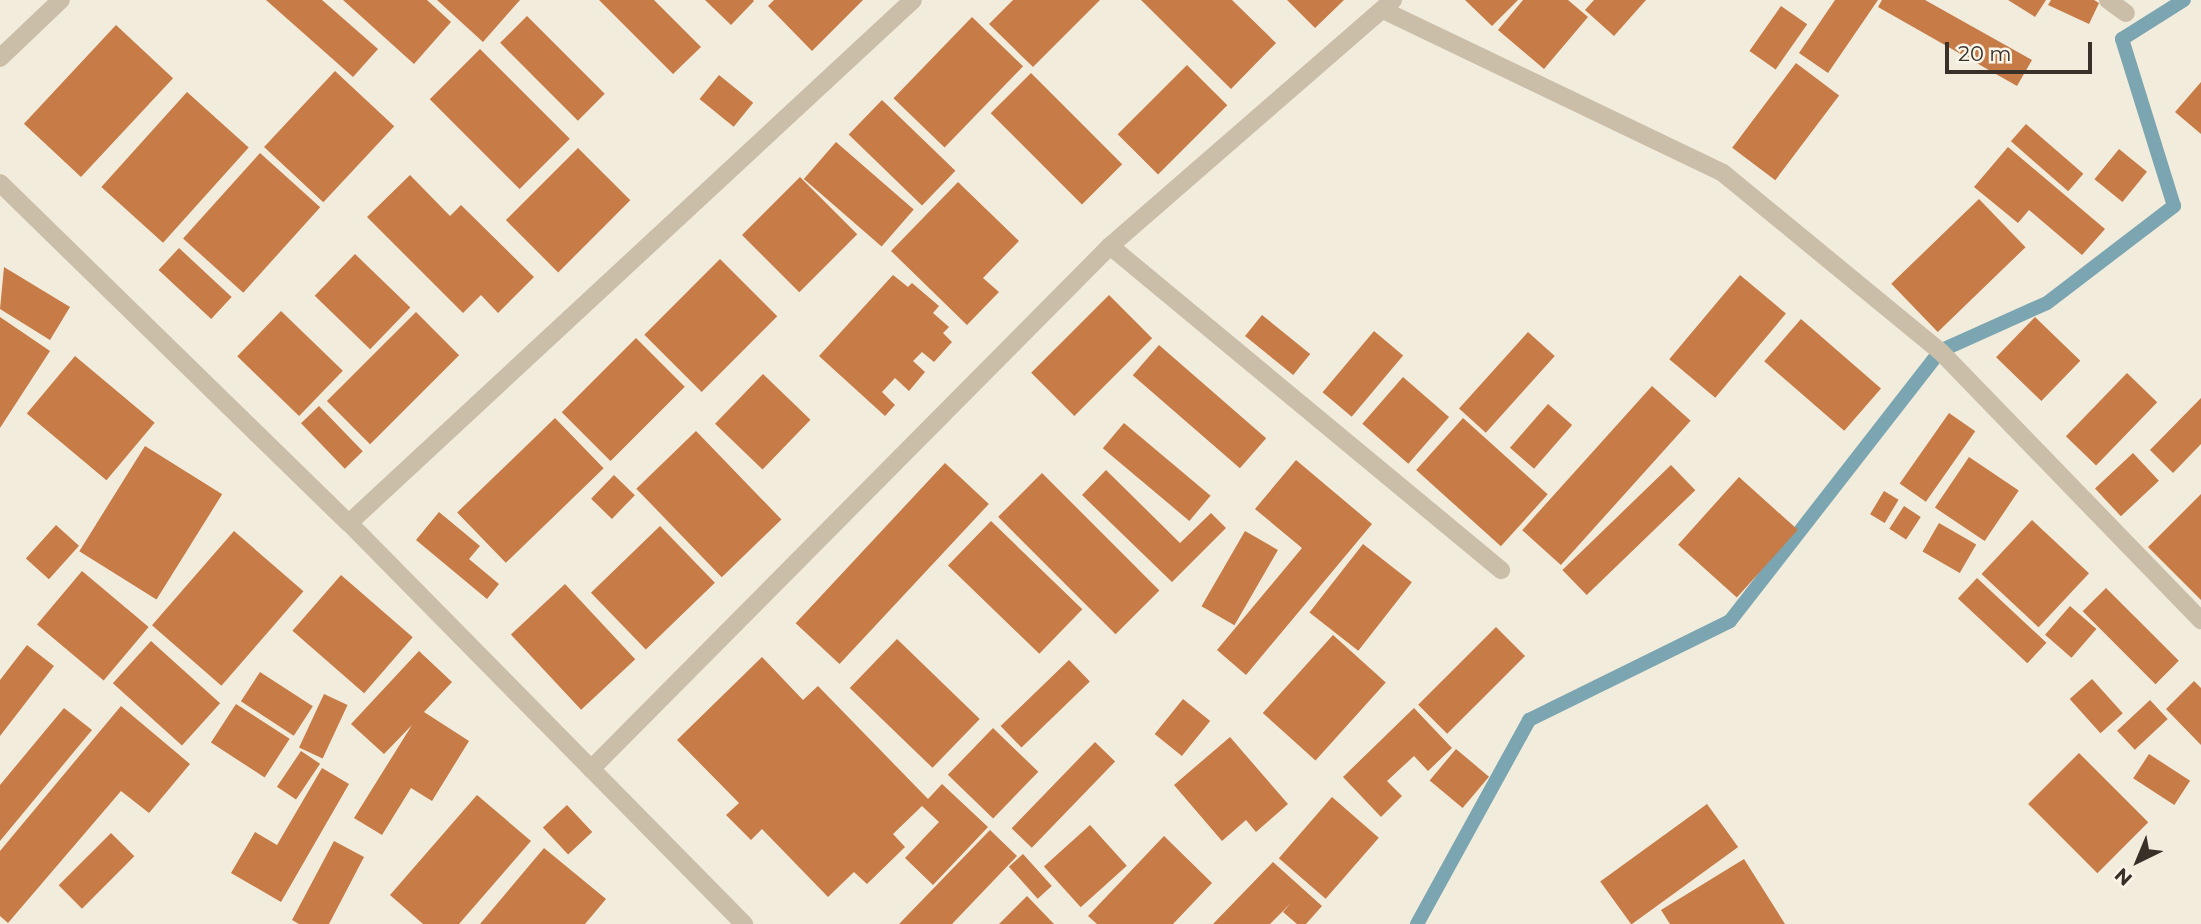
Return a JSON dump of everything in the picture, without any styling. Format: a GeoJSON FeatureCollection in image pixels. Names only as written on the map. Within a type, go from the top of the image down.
{"type":"FeatureCollection","features":[{"type":"Feature","properties":{"kind":"street"},"geometry":{"type":"LineString","coordinates":[[0,58],[61,0]]}},
{"type":"Feature","properties":{"kind":"street"},"geometry":{"type":"LineString","coordinates":[[349,523],[913,0]]}},
{"type":"Feature","properties":{"kind":"street"},"geometry":{"type":"LineString","coordinates":[[2108,0],[2126,13]]}},
{"type":"Feature","properties":{"kind":"street"},"geometry":{"type":"LineString","coordinates":[[591,768],[1110,246],[1388,5],[1723,173],[1940,351],[2201,620]]}},
{"type":"Feature","properties":{"kind":"street"},"geometry":{"type":"LineString","coordinates":[[0,183],[349,523],[744,924]]}},
{"type":"Feature","properties":{"kind":"street"},"geometry":{"type":"LineString","coordinates":[[1110,246],[1500,570]]}},
{"type":"Feature","properties":{"kind":"building"},"geometry":{"type":"Polygon","coordinates":[[[266,0],[322,0],[378,49],[353,77],[266,0]]]}},
{"type":"Feature","properties":{"kind":"building"},"geometry":{"type":"Polygon","coordinates":[[[343,0],[427,0],[451,22],[414,64],[343,0]]]}},
{"type":"Feature","properties":{"kind":"building"},"geometry":{"type":"Polygon","coordinates":[[[437,0],[520,0],[483,42],[437,0]]]}},
{"type":"Feature","properties":{"kind":"building"},"geometry":{"type":"Polygon","coordinates":[[[599,0],[654,0],[701,47],[673,74],[599,0]]]}},
{"type":"Feature","properties":{"kind":"building"},"geometry":{"type":"Polygon","coordinates":[[[705,0],[753,0],[754,1],[731,25],[705,0]]]}},
{"type":"Feature","properties":{"kind":"building"},"geometry":{"type":"Polygon","coordinates":[[[774,0],[863,0],[812,51],[768,6],[774,0]]]}},
{"type":"Feature","properties":{"kind":"building"},"geometry":{"type":"Polygon","coordinates":[[[1013,0],[1100,0],[1033,67],[989,24],[1013,0]]]}},
{"type":"Feature","properties":{"kind":"building"},"geometry":{"type":"Polygon","coordinates":[[[1141,0],[1232,0],[1276,43],[1231,89],[1141,0]]]}},
{"type":"Feature","properties":{"kind":"building"},"geometry":{"type":"Polygon","coordinates":[[[1287,0],[1344,0],[1315,28],[1287,0]]]}},
{"type":"Feature","properties":{"kind":"building"},"geometry":{"type":"Polygon","coordinates":[[[1465,0],[1518,0],[1492,26],[1465,0]]]}},
{"type":"Feature","properties":{"kind":"building"},"geometry":{"type":"Polygon","coordinates":[[[1523,0],[1568,0],[1588,17],[1544,69],[1498,30],[1523,0]]]}},
{"type":"Feature","properties":{"kind":"building"},"geometry":{"type":"Polygon","coordinates":[[[1594,0],[1646,0],[1614,36],[1585,10],[1594,0]]]}},
{"type":"Feature","properties":{"kind":"building"},"geometry":{"type":"Polygon","coordinates":[[[1835,0],[1878,0],[1828,73],[1799,53],[1835,0]]]}},
{"type":"Feature","properties":{"kind":"building"},"geometry":{"type":"Polygon","coordinates":[[[1882,0],[1925,0],[2032,60],[2017,86],[1878,7],[1882,0]]]}},
{"type":"Feature","properties":{"kind":"building"},"geometry":{"type":"Polygon","coordinates":[[[2008,0],[2046,0],[2035,17],[2008,0]]]}},
{"type":"Feature","properties":{"kind":"building"},"geometry":{"type":"Polygon","coordinates":[[[2051,0],[2094,0],[2099,3],[2089,24],[2048,5],[2051,0]]]}},
{"type":"Feature","properties":{"kind":"building"},"geometry":{"type":"Polygon","coordinates":[[[1781,6],[1807,24],[1776,69],[1749,51],[1781,6]]]}},
{"type":"Feature","properties":{"kind":"building"},"geometry":{"type":"Polygon","coordinates":[[[527,16],[605,94],[578,121],[500,43],[527,16]]]}},
{"type":"Feature","properties":{"kind":"building"},"geometry":{"type":"Polygon","coordinates":[[[972,17],[1023,66],[945,148],[894,98],[972,17]]]}},
{"type":"Feature","properties":{"kind":"building"},"geometry":{"type":"Polygon","coordinates":[[[116,25],[173,78],[81,177],[24,124],[116,25]]]}},
{"type":"Feature","properties":{"kind":"building"},"geometry":{"type":"Polygon","coordinates":[[[480,49],[570,139],[520,189],[430,99],[480,49]]]}},
{"type":"Feature","properties":{"kind":"building"},"geometry":{"type":"Polygon","coordinates":[[[1796,63],[1839,95],[1775,180],[1732,148],[1796,63]]]}},
{"type":"Feature","properties":{"kind":"building"},"geometry":{"type":"Polygon","coordinates":[[[1187,65],[1227,105],[1158,175],[1118,134],[1187,65]]]}},
{"type":"Feature","properties":{"kind":"building"},"geometry":{"type":"Polygon","coordinates":[[[335,71],[394,126],[323,202],[264,147],[335,71]]]}},
{"type":"Feature","properties":{"kind":"building"},"geometry":{"type":"Polygon","coordinates":[[[1031,73],[1122,164],[1082,205],[991,113],[1031,73]]]}},
{"type":"Feature","properties":{"kind":"building"},"geometry":{"type":"Polygon","coordinates":[[[719,75],[753,103],[734,127],[699,99],[719,75]]]}},
{"type":"Feature","properties":{"kind":"building"},"geometry":{"type":"Polygon","coordinates":[[[2201,82],[2201,134],[2175,112],[2201,82]]]}},
{"type":"Feature","properties":{"kind":"building"},"geometry":{"type":"Polygon","coordinates":[[[187,92],[249,148],[163,243],[101,187],[187,92]]]}},
{"type":"Feature","properties":{"kind":"building"},"geometry":{"type":"Polygon","coordinates":[[[882,100],[955,171],[922,205],[849,135],[882,100]]]}},
{"type":"Feature","properties":{"kind":"building"},"geometry":{"type":"Polygon","coordinates":[[[2026,124],[2083,174],[2068,191],[2011,141],[2026,124]]]}},
{"type":"Feature","properties":{"kind":"building"},"geometry":{"type":"Polygon","coordinates":[[[836,142],[914,210],[882,247],[804,179],[836,142]]]}},
{"type":"Feature","properties":{"kind":"building"},"geometry":{"type":"Polygon","coordinates":[[[2008,147],[2105,229],[2082,255],[2029,210],[2018,223],[1974,187],[2008,147]]]}},
{"type":"Feature","properties":{"kind":"building"},"geometry":{"type":"Polygon","coordinates":[[[578,148],[630,200],[558,272],[506,220],[578,148]]]}},
{"type":"Feature","properties":{"kind":"building"},"geometry":{"type":"Polygon","coordinates":[[[2119,149],[2147,172],[2122,202],[2094,179],[2119,149]]]}},
{"type":"Feature","properties":{"kind":"building"},"geometry":{"type":"Polygon","coordinates":[[[260,153],[320,207],[243,293],[183,238],[260,153]]]}},
{"type":"Feature","properties":{"kind":"building"},"geometry":{"type":"Polygon","coordinates":[[[410,175],[450,216],[461,205],[534,277],[498,313],[481,295],[463,313],[367,217],[410,175]]]}},
{"type":"Feature","properties":{"kind":"building"},"geometry":{"type":"Polygon","coordinates":[[[800,177],[857,234],[799,292],[742,235],[800,177]]]}},
{"type":"Feature","properties":{"kind":"building"},"geometry":{"type":"Polygon","coordinates":[[[958,182],[1019,241],[983,278],[999,292],[967,325],[891,251],[958,182]]]}},
{"type":"Feature","properties":{"kind":"building"},"geometry":{"type":"Polygon","coordinates":[[[1979,199],[2026,247],[1938,332],[1891,284],[1979,199]]]}},
{"type":"Feature","properties":{"kind":"building"},"geometry":{"type":"Polygon","coordinates":[[[179,248],[232,297],[211,319],[159,270],[179,248]]]}},
{"type":"Feature","properties":{"kind":"building"},"geometry":{"type":"Polygon","coordinates":[[[355,254],[410,307],[370,349],[315,296],[355,254]]]}},
{"type":"Feature","properties":{"kind":"building"},"geometry":{"type":"Polygon","coordinates":[[[720,259],[777,316],[702,392],[644,335],[720,259]]]}},
{"type":"Feature","properties":{"kind":"building"},"geometry":{"type":"Polygon","coordinates":[[[4,267],[70,307],[50,340],[0,309],[4,267]]]}},
{"type":"Feature","properties":{"kind":"building"},"geometry":{"type":"Polygon","coordinates":[[[893,275],[908,287],[912,283],[939,306],[933,313],[949,327],[943,333],[952,342],[934,362],[922,352],[913,361],[925,372],[909,391],[895,378],[882,392],[895,405],[885,416],[819,356],[893,275]]]}},
{"type":"Feature","properties":{"kind":"building"},"geometry":{"type":"Polygon","coordinates":[[[1740,275],[1786,314],[1715,398],[1669,359],[1740,275]]]}},
{"type":"Feature","properties":{"kind":"building"},"geometry":{"type":"Polygon","coordinates":[[[1109,295],[1152,338],[1074,416],[1031,373],[1109,295]]]}},
{"type":"Feature","properties":{"kind":"building"},"geometry":{"type":"Polygon","coordinates":[[[281,311],[343,371],[299,416],[237,356],[281,311]]]}},
{"type":"Feature","properties":{"kind":"building"},"geometry":{"type":"Polygon","coordinates":[[[416,312],[459,355],[370,444],[327,401],[416,312]]]}},
{"type":"Feature","properties":{"kind":"building"},"geometry":{"type":"Polygon","coordinates":[[[1262,315],[1310,354],[1293,375],[1245,336],[1262,315]]]}},
{"type":"Feature","properties":{"kind":"building"},"geometry":{"type":"Polygon","coordinates":[[[0,317],[50,351],[0,428],[0,317]]]}},
{"type":"Feature","properties":{"kind":"building"},"geometry":{"type":"Polygon","coordinates":[[[2035,317],[2080,361],[2041,401],[1996,357],[2035,317]]]}},
{"type":"Feature","properties":{"kind":"building"},"geometry":{"type":"Polygon","coordinates":[[[1801,319],[1881,389],[1844,431],[1764,361],[1801,319]]]}},
{"type":"Feature","properties":{"kind":"building"},"geometry":{"type":"Polygon","coordinates":[[[1374,331],[1403,355],[1352,417],[1323,392],[1374,331]]]}},
{"type":"Feature","properties":{"kind":"building"},"geometry":{"type":"Polygon","coordinates":[[[1528,332],[1555,356],[1486,433],[1459,409],[1528,332]]]}},
{"type":"Feature","properties":{"kind":"building"},"geometry":{"type":"Polygon","coordinates":[[[636,338],[685,387],[611,461],[562,412],[636,338]]]}},
{"type":"Feature","properties":{"kind":"building"},"geometry":{"type":"Polygon","coordinates":[[[1159,345],[1266,438],[1240,468],[1133,375],[1159,345]]]}},
{"type":"Feature","properties":{"kind":"building"},"geometry":{"type":"Polygon","coordinates":[[[75,356],[155,423],[106,480],[27,413],[75,356]]]}},
{"type":"Feature","properties":{"kind":"building"},"geometry":{"type":"Polygon","coordinates":[[[2127,373],[2157,402],[2096,465],[2066,436],[2127,373]]]}},
{"type":"Feature","properties":{"kind":"building"},"geometry":{"type":"Polygon","coordinates":[[[763,374],[810,420],[763,469],[715,424],[763,374]]]}},
{"type":"Feature","properties":{"kind":"building"},"geometry":{"type":"Polygon","coordinates":[[[1403,377],[1449,417],[1408,464],[1362,424],[1403,377]]]}},
{"type":"Feature","properties":{"kind":"building"},"geometry":{"type":"Polygon","coordinates":[[[1652,386],[1691,421],[1561,565],[1522,530],[1652,386]]]}},
{"type":"Feature","properties":{"kind":"building"},"geometry":{"type":"Polygon","coordinates":[[[2201,398],[2201,444],[2173,473],[2150,450],[2201,398]]]}},
{"type":"Feature","properties":{"kind":"building"},"geometry":{"type":"Polygon","coordinates":[[[1548,404],[1572,425],[1534,469],[1510,448],[1548,404]]]}},
{"type":"Feature","properties":{"kind":"building"},"geometry":{"type":"Polygon","coordinates":[[[319,406],[363,451],[345,469],[301,423],[319,406]]]}},
{"type":"Feature","properties":{"kind":"building"},"geometry":{"type":"Polygon","coordinates":[[[1949,413],[1975,431],[1926,502],[1900,483],[1949,413]]]}},
{"type":"Feature","properties":{"kind":"building"},"geometry":{"type":"Polygon","coordinates":[[[555,418],[604,468],[506,563],[457,512],[555,418]]]}},
{"type":"Feature","properties":{"kind":"building"},"geometry":{"type":"Polygon","coordinates":[[[1463,418],[1548,494],[1501,546],[1416,470],[1463,418]]]}},
{"type":"Feature","properties":{"kind":"building"},"geometry":{"type":"Polygon","coordinates":[[[1124,423],[1211,496],[1189,521],[1103,448],[1124,423]]]}},
{"type":"Feature","properties":{"kind":"building"},"geometry":{"type":"Polygon","coordinates":[[[696,431],[781,519],[722,577],[636,489],[696,431]]]}},
{"type":"Feature","properties":{"kind":"building"},"geometry":{"type":"Polygon","coordinates":[[[145,446],[222,494],[156,599],[79,551],[145,446]]]}},
{"type":"Feature","properties":{"kind":"building"},"geometry":{"type":"Polygon","coordinates":[[[2133,453],[2159,481],[2121,516],[2095,488],[2133,453]]]}},
{"type":"Feature","properties":{"kind":"building"},"geometry":{"type":"Polygon","coordinates":[[[1969,457],[2019,491],[1985,541],[1935,508],[1969,457]]]}},
{"type":"Feature","properties":{"kind":"building"},"geometry":{"type":"Polygon","coordinates":[[[1296,460],[1372,524],[1246,675],[1217,650],[1302,548],[1255,509],[1296,460]]]}},
{"type":"Feature","properties":{"kind":"building"},"geometry":{"type":"Polygon","coordinates":[[[945,463],[989,504],[840,664],[796,623],[945,463]]]}},
{"type":"Feature","properties":{"kind":"building"},"geometry":{"type":"Polygon","coordinates":[[[1671,465],[1695,490],[1587,595],[1562,570],[1671,465]]]}},
{"type":"Feature","properties":{"kind":"building"},"geometry":{"type":"Polygon","coordinates":[[[1106,470],[1180,543],[1211,513],[1226,528],[1172,582],[1082,495],[1106,470]]]}},
{"type":"Feature","properties":{"kind":"building"},"geometry":{"type":"Polygon","coordinates":[[[1042,473],[1159,590],[1116,634],[998,517],[1042,473]]]}},
{"type":"Feature","properties":{"kind":"building"},"geometry":{"type":"Polygon","coordinates":[[[614,475],[635,495],[612,519],[591,499],[614,475]]]}},
{"type":"Feature","properties":{"kind":"building"},"geometry":{"type":"Polygon","coordinates":[[[1739,477],[1798,530],[1737,597],[1678,545],[1739,477]]]}},
{"type":"Feature","properties":{"kind":"building"},"geometry":{"type":"Polygon","coordinates":[[[1884,491],[1899,500],[1885,523],[1870,514],[1884,491]]]}},
{"type":"Feature","properties":{"kind":"building"},"geometry":{"type":"Polygon","coordinates":[[[2201,494],[2201,600],[2148,547],[2201,494]]]}},
{"type":"Feature","properties":{"kind":"building"},"geometry":{"type":"Polygon","coordinates":[[[1904,506],[1921,517],[1906,540],[1889,529],[1904,506]]]}},
{"type":"Feature","properties":{"kind":"building"},"geometry":{"type":"Polygon","coordinates":[[[439,512],[480,546],[469,559],[499,584],[487,599],[416,540],[439,512]]]}},
{"type":"Feature","properties":{"kind":"building"},"geometry":{"type":"Polygon","coordinates":[[[2032,520],[2089,573],[2039,627],[1982,574],[2032,520]]]}},
{"type":"Feature","properties":{"kind":"building"},"geometry":{"type":"Polygon","coordinates":[[[991,521],[1082,609],[1039,654],[948,566],[991,521]]]}},
{"type":"Feature","properties":{"kind":"building"},"geometry":{"type":"Polygon","coordinates":[[[1939,523],[1976,544],[1960,573],[1922,552],[1939,523]]]}},
{"type":"Feature","properties":{"kind":"building"},"geometry":{"type":"Polygon","coordinates":[[[56,525],[79,546],[49,579],[26,558],[56,525]]]}},
{"type":"Feature","properties":{"kind":"building"},"geometry":{"type":"Polygon","coordinates":[[[660,526],[715,583],[646,650],[591,593],[660,526]]]}},
{"type":"Feature","properties":{"kind":"building"},"geometry":{"type":"Polygon","coordinates":[[[234,531],[303,591],[221,686],[152,625],[234,531]]]}},
{"type":"Feature","properties":{"kind":"building"},"geometry":{"type":"Polygon","coordinates":[[[1245,531],[1278,550],[1234,625],[1202,606],[1245,531]]]}},
{"type":"Feature","properties":{"kind":"building"},"geometry":{"type":"Polygon","coordinates":[[[1363,544],[1412,582],[1358,651],[1309,613],[1363,544]]]}},
{"type":"Feature","properties":{"kind":"building"},"geometry":{"type":"Polygon","coordinates":[[[82,571],[149,627],[104,681],[37,625],[82,571]]]}},
{"type":"Feature","properties":{"kind":"building"},"geometry":{"type":"Polygon","coordinates":[[[341,575],[413,637],[364,693],[292,631],[341,575]]]}},
{"type":"Feature","properties":{"kind":"building"},"geometry":{"type":"Polygon","coordinates":[[[1977,578],[2046,643],[2027,663],[1958,598],[1977,578]]]}},
{"type":"Feature","properties":{"kind":"building"},"geometry":{"type":"Polygon","coordinates":[[[565,584],[635,659],[581,710],[511,634],[565,584]]]}},
{"type":"Feature","properties":{"kind":"building"},"geometry":{"type":"Polygon","coordinates":[[[2106,588],[2179,661],[2155,684],[2083,611],[2106,588]]]}},
{"type":"Feature","properties":{"kind":"building"},"geometry":{"type":"Polygon","coordinates":[[[2070,606],[2096,629],[2071,658],[2045,635],[2070,606]]]}},
{"type":"Feature","properties":{"kind":"building"},"geometry":{"type":"Polygon","coordinates":[[[1496,627],[1525,656],[1447,734],[1418,705],[1496,627]]]}},
{"type":"Feature","properties":{"kind":"building"},"geometry":{"type":"Polygon","coordinates":[[[1333,635],[1386,683],[1316,761],[1263,713],[1333,635]]]}},
{"type":"Feature","properties":{"kind":"building"},"geometry":{"type":"Polygon","coordinates":[[[897,639],[980,719],[932,768],[850,688],[897,639]]]}},
{"type":"Feature","properties":{"kind":"building"},"geometry":{"type":"Polygon","coordinates":[[[151,641],[220,703],[182,746],[113,683],[151,641]]]}},
{"type":"Feature","properties":{"kind":"building"},"geometry":{"type":"Polygon","coordinates":[[[27,645],[54,666],[0,736],[0,680],[27,645]]]}},
{"type":"Feature","properties":{"kind":"building"},"geometry":{"type":"Polygon","coordinates":[[[419,651],[452,682],[424,712],[469,741],[432,801],[411,788],[382,835],[354,818],[412,725],[384,754],[351,724],[419,651]]]}},
{"type":"Feature","properties":{"kind":"building"},"geometry":{"type":"Polygon","coordinates":[[[762,657],[803,700],[818,686],[928,799],[942,784],[988,827],[933,885],[905,858],[939,822],[922,806],[893,834],[905,847],[867,884],[854,872],[828,897],[762,829],[751,840],[726,815],[739,803],[677,740],[762,657]]]}},
{"type":"Feature","properties":{"kind":"building"},"geometry":{"type":"Polygon","coordinates":[[[1069,660],[1090,682],[1022,748],[1001,726],[1069,660]]]}},
{"type":"Feature","properties":{"kind":"building"},"geometry":{"type":"Polygon","coordinates":[[[260,672],[313,706],[294,736],[241,701],[260,672]]]}},
{"type":"Feature","properties":{"kind":"building"},"geometry":{"type":"Polygon","coordinates":[[[2092,679],[2123,713],[2100,733],[2070,699],[2092,679]]]}},
{"type":"Feature","properties":{"kind":"building"},"geometry":{"type":"Polygon","coordinates":[[[2194,681],[2201,688],[2201,745],[2166,709],[2194,681]]]}},
{"type":"Feature","properties":{"kind":"building"},"geometry":{"type":"Polygon","coordinates":[[[324,694],[348,705],[323,758],[299,747],[324,694]]]}},
{"type":"Feature","properties":{"kind":"building"},"geometry":{"type":"Polygon","coordinates":[[[1183,699],[1210,721],[1182,756],[1155,734],[1183,699]]]}},
{"type":"Feature","properties":{"kind":"building"},"geometry":{"type":"Polygon","coordinates":[[[2150,700],[2168,719],[2135,750],[2117,731],[2150,700]]]}},
{"type":"Feature","properties":{"kind":"building"},"geometry":{"type":"Polygon","coordinates":[[[236,704],[290,739],[265,777],[211,743],[236,704]]]}},
{"type":"Feature","properties":{"kind":"building"},"geometry":{"type":"Polygon","coordinates":[[[121,706],[190,764],[149,813],[121,791],[8,923],[0,916],[0,851],[121,706]]]}},
{"type":"Feature","properties":{"kind":"building"},"geometry":{"type":"Polygon","coordinates":[[[64,708],[92,730],[0,841],[0,785],[64,708]]]}},
{"type":"Feature","properties":{"kind":"building"},"geometry":{"type":"Polygon","coordinates":[[[1414,708],[1452,748],[1428,771],[1414,756],[1387,781],[1402,796],[1381,817],[1343,777],[1414,708]]]}},
{"type":"Feature","properties":{"kind":"building"},"geometry":{"type":"Polygon","coordinates":[[[993,728],[1038,772],[993,819],[948,775],[993,728]]]}},
{"type":"Feature","properties":{"kind":"building"},"geometry":{"type":"Polygon","coordinates":[[[1230,737],[1288,804],[1256,832],[1246,820],[1222,841],[1174,785],[1230,737]]]}},
{"type":"Feature","properties":{"kind":"building"},"geometry":{"type":"Polygon","coordinates":[[[1095,742],[1115,761],[1032,848],[1012,828],[1095,742]]]}},
{"type":"Feature","properties":{"kind":"building"},"geometry":{"type":"Polygon","coordinates":[[[1456,749],[1489,777],[1463,808],[1430,780],[1456,749]]]}},
{"type":"Feature","properties":{"kind":"building"},"geometry":{"type":"Polygon","coordinates":[[[301,751],[320,764],[296,800],[277,787],[301,751]]]}},
{"type":"Feature","properties":{"kind":"building"},"geometry":{"type":"Polygon","coordinates":[[[2079,753],[2148,822],[2097,873],[2028,804],[2079,753]]]}},
{"type":"Feature","properties":{"kind":"building"},"geometry":{"type":"Polygon","coordinates":[[[2149,754],[2190,781],[2174,805],[2133,778],[2149,754]]]}},
{"type":"Feature","properties":{"kind":"building"},"geometry":{"type":"Polygon","coordinates":[[[322,768],[349,784],[281,902],[231,873],[255,832],[277,845],[322,768]]]}},
{"type":"Feature","properties":{"kind":"building"},"geometry":{"type":"Polygon","coordinates":[[[477,795],[531,841],[459,924],[423,924],[390,895],[477,795]]]}},
{"type":"Feature","properties":{"kind":"building"},"geometry":{"type":"Polygon","coordinates":[[[1332,797],[1379,838],[1326,899],[1279,858],[1332,797]]]}},
{"type":"Feature","properties":{"kind":"building"},"geometry":{"type":"Polygon","coordinates":[[[1707,804],[1738,847],[1632,924],[1600,882],[1707,804]]]}},
{"type":"Feature","properties":{"kind":"building"},"geometry":{"type":"Polygon","coordinates":[[[567,805],[592,832],[568,855],[543,828],[567,805]]]}},
{"type":"Feature","properties":{"kind":"building"},"geometry":{"type":"Polygon","coordinates":[[[1090,825],[1127,866],[1081,907],[1044,866],[1090,825]]]}},
{"type":"Feature","properties":{"kind":"building"},"geometry":{"type":"Polygon","coordinates":[[[990,830],[1017,856],[952,924],[899,924],[990,830]]]}},
{"type":"Feature","properties":{"kind":"building"},"geometry":{"type":"Polygon","coordinates":[[[111,833],[134,856],[82,909],[59,885],[111,833]]]}},
{"type":"Feature","properties":{"kind":"building"},"geometry":{"type":"Polygon","coordinates":[[[1164,836],[1212,883],[1173,924],[1097,924],[1088,916],[1164,836]]]}},
{"type":"Feature","properties":{"kind":"building"},"geometry":{"type":"Polygon","coordinates":[[[334,841],[364,857],[329,924],[299,924],[292,920],[334,841]]]}},
{"type":"Feature","properties":{"kind":"building"},"geometry":{"type":"Polygon","coordinates":[[[544,848],[606,899],[585,924],[480,924],[544,848]]]}},
{"type":"Feature","properties":{"kind":"building"},"geometry":{"type":"Polygon","coordinates":[[[1023,854],[1052,886],[1038,899],[1009,867],[1023,854]]]}},
{"type":"Feature","properties":{"kind":"building"},"geometry":{"type":"Polygon","coordinates":[[[1744,859],[1785,924],[1670,924],[1661,910],[1744,859]]]}},
{"type":"Feature","properties":{"kind":"building"},"geometry":{"type":"Polygon","coordinates":[[[1273,862],[1322,906],[1306,924],[1297,924],[1283,912],[1291,903],[1270,924],[1213,924],[1273,862]]]}},
{"type":"Feature","properties":{"kind":"building"},"geometry":{"type":"Polygon","coordinates":[[[1027,896],[1054,924],[999,924],[1027,896]]]}},
{"type":"Feature","properties":{"kind":"waterway"},"geometry":{"type":"LineString","coordinates":[[1417,924],[1529,720],[1730,621],[1940,351],[2047,303],[2174,206],[2122,39],[2184,0]]}}]}
